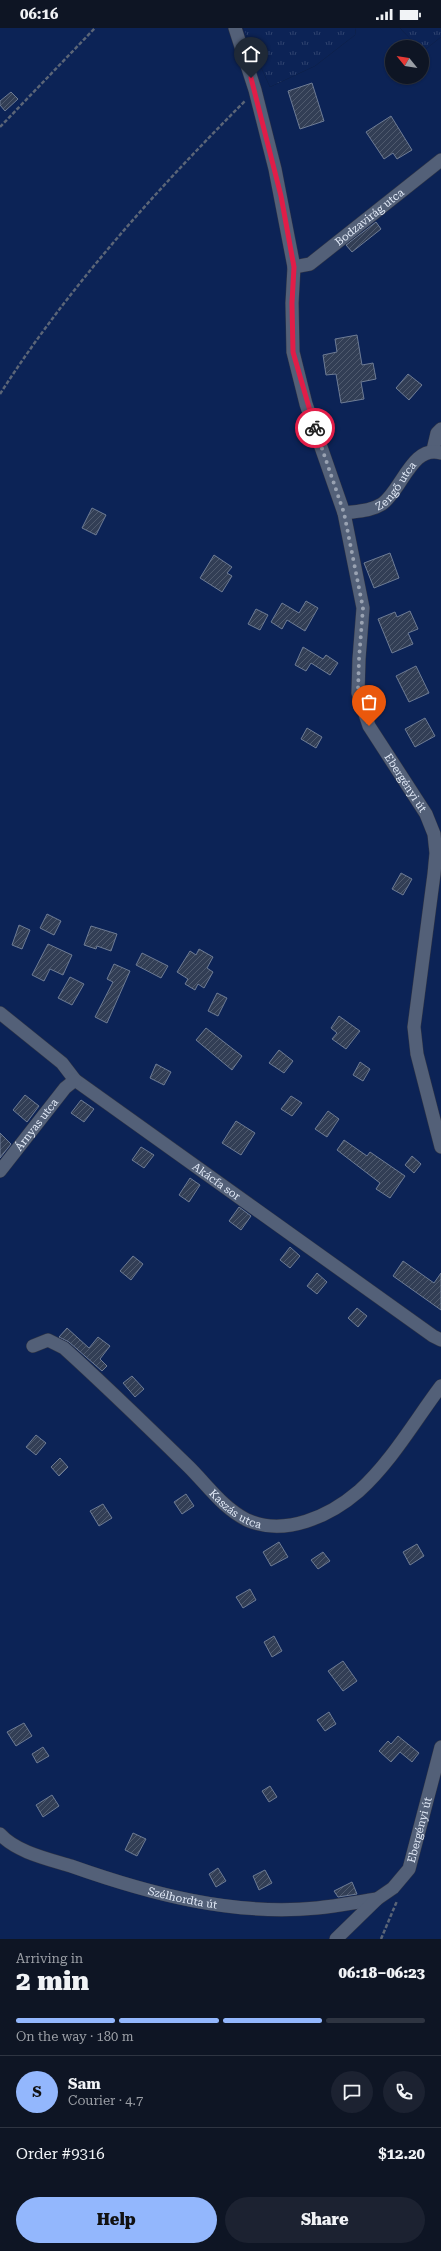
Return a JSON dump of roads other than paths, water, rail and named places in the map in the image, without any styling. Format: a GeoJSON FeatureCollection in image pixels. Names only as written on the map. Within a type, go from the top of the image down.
{"type":"FeatureCollection","features":[{"type":"Feature","properties":{"kind":"street","name":"Ebergényi út"},"geometry":{"type":"LineString","coordinates":[[235,28],[255,90],[275,169],[294,267],[292,303],[293,352],[306,404],[344,513],[363,608],[358,692],[369,726],[426,814],[434,834],[436,853],[434,874],[414,1027],[417,1054],[441,1147]]}},
{"type":"Feature","properties":{"kind":"street","name":"Bodzavirág utca"},"geometry":{"type":"LineString","coordinates":[[294,267],[310,264],[441,160]]}},
{"type":"Feature","properties":{"kind":"street"},"geometry":{"type":"LineString","coordinates":[[437,452],[438,433],[441,429]]}},
{"type":"Feature","properties":{"kind":"street","name":"Zengő utca"},"geometry":{"type":"LineString","coordinates":[[344,513],[372,510],[384,502],[413,464],[426,452],[437,452]]}},
{"type":"Feature","properties":{"kind":"street","name":"Akácfa sor"},"geometry":{"type":"LineString","coordinates":[[0,1013],[62,1063],[75,1080],[433,1336],[441,1340]]}},
{"type":"Feature","properties":{"kind":"street","name":"Árnyas utca"},"geometry":{"type":"LineString","coordinates":[[0,1171],[65,1088],[75,1080]]}},
{"type":"Feature","properties":{"kind":"street","name":"Kaszás utca"},"geometry":{"type":"LineString","coordinates":[[33,1346],[48,1340],[64,1348],[171,1449],[221,1501],[248,1520],[267,1526],[289,1526],[310,1521],[335,1509],[359,1491],[382,1468],[400,1445],[441,1386]]}},
{"type":"Feature","properties":{"kind":"street","name":"Ebergényi út"},"geometry":{"type":"LineString","coordinates":[[336,1939],[377,1899],[393,1888],[403,1878],[409,1869],[441,1747]]}},
{"type":"Feature","properties":{"kind":"street","name":"Szélhordta út"},"geometry":{"type":"LineString","coordinates":[[0,1834],[5,1839],[21,1848],[53,1860],[182,1900],[270,1909],[316,1908],[377,1899]]}}]}
